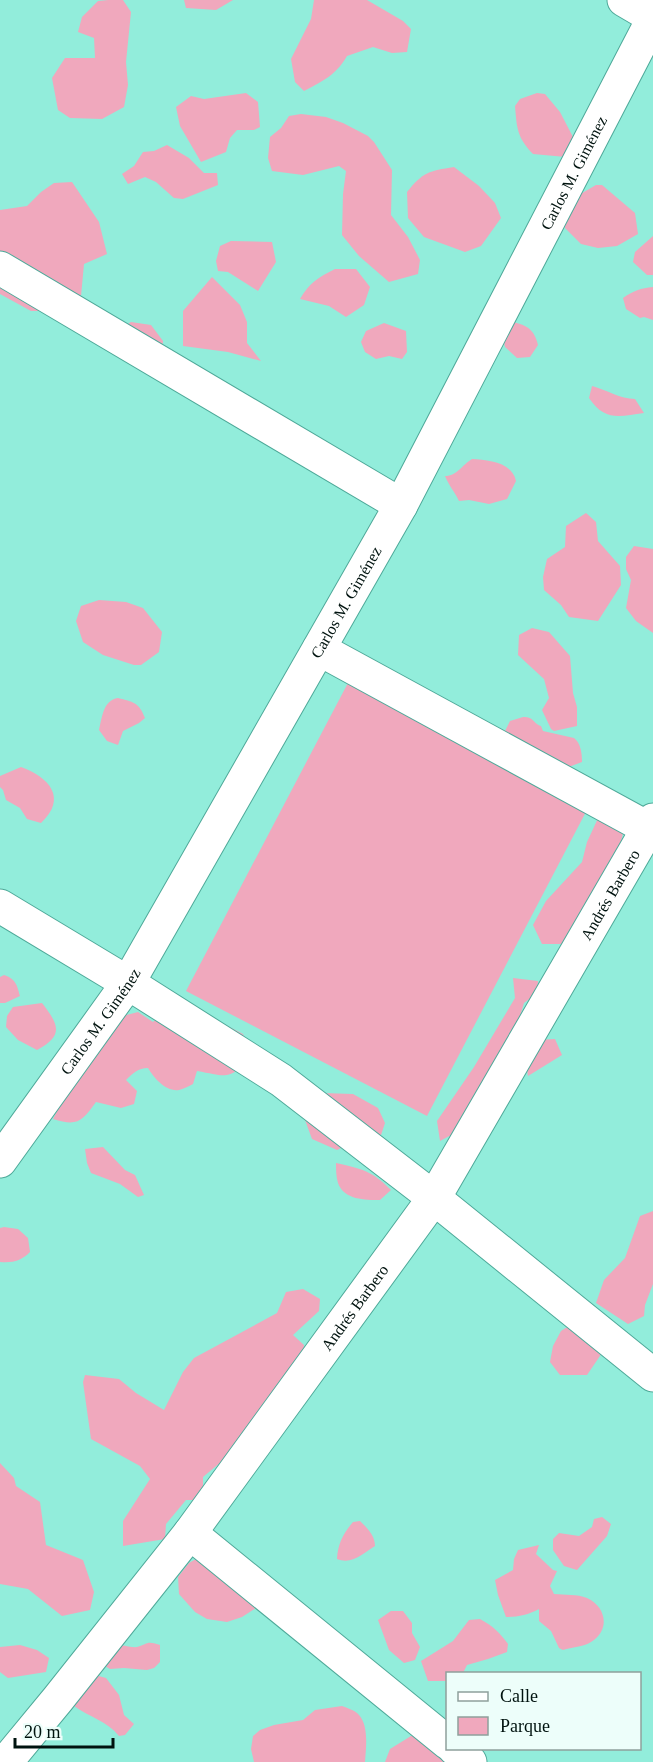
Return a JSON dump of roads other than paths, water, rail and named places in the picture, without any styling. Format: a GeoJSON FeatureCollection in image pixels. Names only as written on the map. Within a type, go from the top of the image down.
{"type":"FeatureCollection","features":[{"type":"Feature","properties":{"kind":"street"},"geometry":{"type":"LineString","coordinates":[[624,0],[653,18]]}},
{"type":"Feature","properties":{"kind":"street","name":"Carlos M. Giménez"},"geometry":{"type":"LineString","coordinates":[[0,1161],[128,983],[319,649],[401,505],[653,18]]}},
{"type":"Feature","properties":{"kind":"street"},"geometry":{"type":"LineString","coordinates":[[0,268],[401,505]]}},
{"type":"Feature","properties":{"kind":"street"},"geometry":{"type":"LineString","coordinates":[[319,649],[652,826]]}},
{"type":"Feature","properties":{"kind":"street","name":"Andrés Barbero"},"geometry":{"type":"LineString","coordinates":[[6,1762],[190,1533],[434,1198],[652,826]]}},
{"type":"Feature","properties":{"kind":"street"},"geometry":{"type":"LineString","coordinates":[[0,906],[128,983],[281,1080],[434,1198],[653,1375]]}},
{"type":"Feature","properties":{"kind":"street"},"geometry":{"type":"LineString","coordinates":[[190,1533],[446,1742]]}},
{"type":"Feature","properties":{"kind":"street"},"geometry":{"type":"LineString","coordinates":[[455,1750],[470,1762]]}}]}
